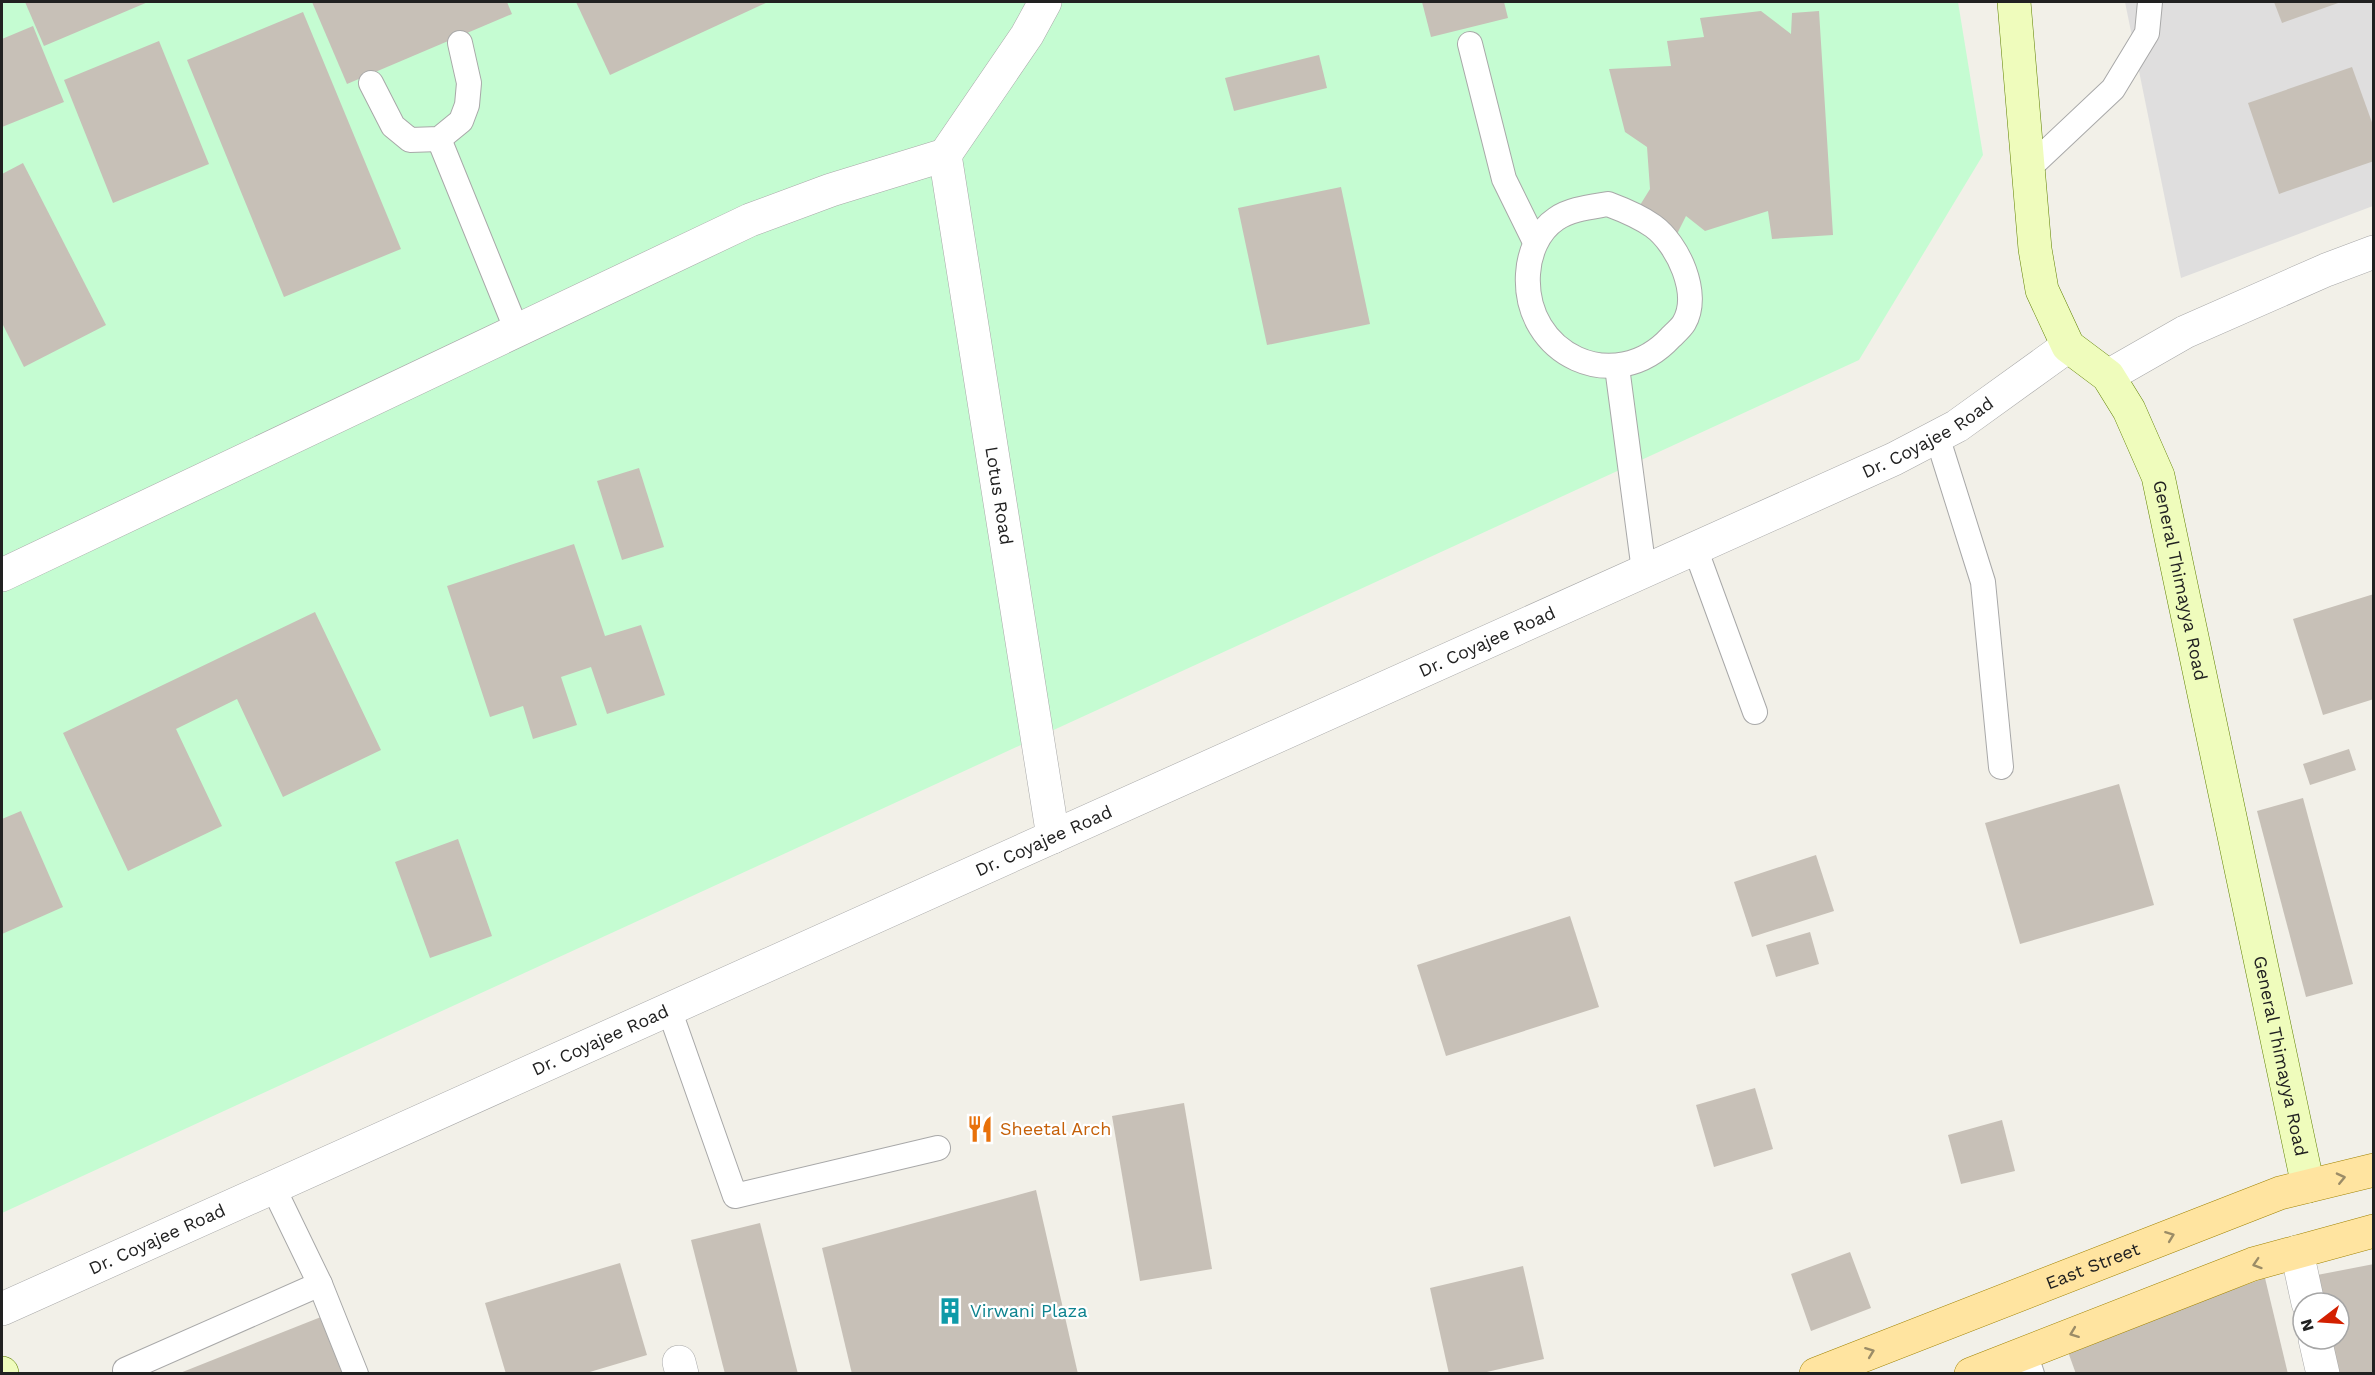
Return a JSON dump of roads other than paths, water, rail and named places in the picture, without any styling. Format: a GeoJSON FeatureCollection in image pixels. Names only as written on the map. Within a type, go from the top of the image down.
{"type":"FeatureCollection","features":[{"type":"Feature","properties":{"kind":"main road","name":"East Street"},"geometry":{"type":"LineString","coordinates":[[1816,1374],[2269,1197],[2373,1170]]}},
{"type":"Feature","properties":{"kind":"main road"},"geometry":{"type":"LineString","coordinates":[[1971,1374],[2028,1363],[2253,1264],[2373,1231]]}},
{"type":"Feature","properties":{"kind":"street"},"geometry":{"type":"LineString","coordinates":[[2,575],[750,220],[831,190],[945,155],[1027,35],[1045,2]]}},
{"type":"Feature","properties":{"kind":"street","name":"General Thimayya Road"},"geometry":{"type":"LineString","coordinates":[[2014,2],[2035,249],[2042,290],[2068,346],[2108,376],[2129,410],[2158,476],[2308,1186]]}},
{"type":"Feature","properties":{"kind":"street","name":"Lotus Road"},"geometry":{"type":"LineString","coordinates":[[945,155],[1053,837]]}},
{"type":"Feature","properties":{"kind":"street"},"geometry":{"type":"LineString","coordinates":[[2108,376],[2185,332],[2326,270],[2373,252]]}},
{"type":"Feature","properties":{"kind":"street","name":"Dr. Coyajee Road"},"geometry":{"type":"LineString","coordinates":[[2,1309],[1894,459],[1957,426],[2068,346]]}},
{"type":"Feature","properties":{"kind":"street"},"geometry":{"type":"LineString","coordinates":[[2297,1252],[2305,1291]]}},
{"type":"Feature","properties":{"kind":"street"},"geometry":{"type":"LineString","coordinates":[[2318,1351],[2323,1374]]}},
{"type":"Feature","properties":{"kind":"lane"},"geometry":{"type":"LineString","coordinates":[[2028,169],[2113,89],[2147,33],[2150,2]]}},
{"type":"Feature","properties":{"kind":"lane"},"geometry":{"type":"LineString","coordinates":[[371,83],[393,126],[410,140],[440,140],[461,121],[467,105],[469,83],[460,43]]}},
{"type":"Feature","properties":{"kind":"lane"},"geometry":{"type":"LineString","coordinates":[[1470,44],[1504,179],[1535,242]]}},
{"type":"Feature","properties":{"kind":"lane"},"geometry":{"type":"LineString","coordinates":[[440,140],[517,331]]}},
{"type":"Feature","properties":{"kind":"lane"},"geometry":{"type":"LineString","coordinates":[[1608,204],[1628,211],[1655,228],[1675,252],[1688,278],[1689,302],[1684,323],[1664,345],[1646,358],[1617,367],[1586,363],[1563,352],[1543,333],[1531,310],[1527,286],[1528,262],[1535,242],[1555,219],[1578,210],[1608,204]]}},
{"type":"Feature","properties":{"kind":"lane"},"geometry":{"type":"LineString","coordinates":[[1617,367],[1644,571]]}},
{"type":"Feature","properties":{"kind":"lane"},"geometry":{"type":"LineString","coordinates":[[1937,436],[1983,582],[2001,767]]}},
{"type":"Feature","properties":{"kind":"lane"},"geometry":{"type":"LineString","coordinates":[[1695,549],[1755,712]]}},
{"type":"Feature","properties":{"kind":"lane"},"geometry":{"type":"LineString","coordinates":[[669,1009],[735,1196],[938,1148]]}},
{"type":"Feature","properties":{"kind":"lane"},"geometry":{"type":"LineString","coordinates":[[273,1187],[320,1284],[357,1374]]}},
{"type":"Feature","properties":{"kind":"lane"},"geometry":{"type":"LineString","coordinates":[[126,1374],[125,1370],[320,1284]]}},
{"type":"Feature","properties":{"kind":"place","name":"Sheetal Arch"},"geometry":{"type":"Point","coordinates":[980,1129]}},
{"type":"Feature","properties":{"kind":"place","name":"Virwani Plaza"},"geometry":{"type":"Point","coordinates":[950,1311]}}]}
